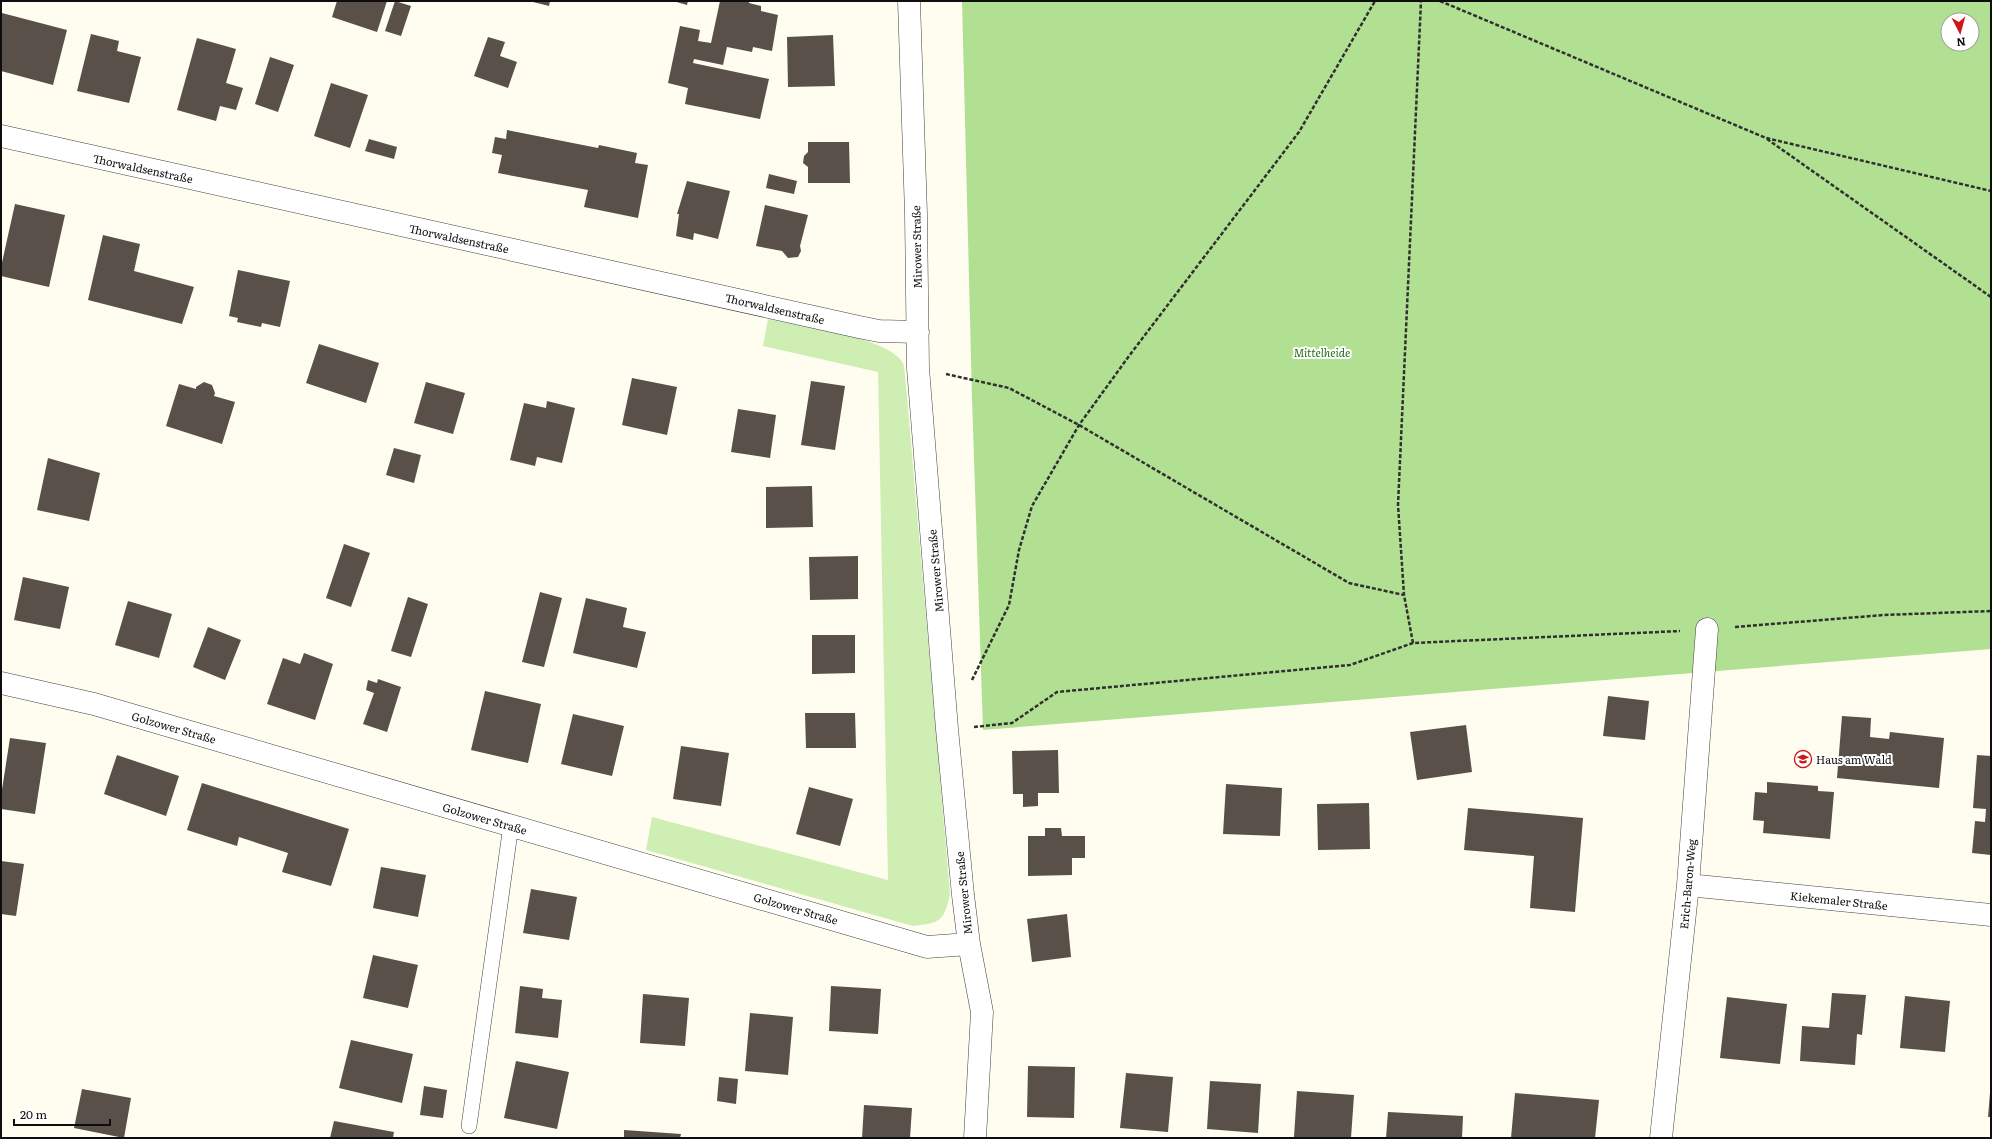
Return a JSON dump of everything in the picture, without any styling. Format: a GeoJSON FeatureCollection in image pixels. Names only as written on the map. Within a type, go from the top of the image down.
{"type":"FeatureCollection","features":[{"type":"Feature","properties":{"kind":"street","name":"Mirower Straße"},"geometry":{"type":"LineString","coordinates":[[909,1],[916,206],[918,368],[947,729],[969,944],[982,1012],[975,1138]]}},
{"type":"Feature","properties":{"kind":"street","name":"Thorwaldsenstraße"},"geometry":{"type":"LineString","coordinates":[[1,136],[859,327],[878,331],[918,332]]}},
{"type":"Feature","properties":{"kind":"street","name":"Erich-Baron-Weg"},"geometry":{"type":"LineString","coordinates":[[1661,1138],[1688,885],[1707,629]]}},
{"type":"Feature","properties":{"kind":"street","name":"Golzower Straße"},"geometry":{"type":"LineString","coordinates":[[1,682],[94,704],[927,947],[969,944]]}},
{"type":"Feature","properties":{"kind":"street","name":"Kiekemaler Straße"},"geometry":{"type":"LineString","coordinates":[[1688,885],[1991,914]]}},
{"type":"Feature","properties":{"kind":"lane"},"geometry":{"type":"LineString","coordinates":[[469,1126],[511,825]]}},
{"type":"Feature","properties":{"kind":"path"},"geometry":{"type":"LineString","coordinates":[[971,681],[1009,606],[1019,550],[1032,506],[1079,425],[1129,356],[1299,132],[1375,1]]}},
{"type":"Feature","properties":{"kind":"path"},"geometry":{"type":"LineString","coordinates":[[1413,643],[1404,595],[1398,505],[1421,1]]}},
{"type":"Feature","properties":{"kind":"path"},"geometry":{"type":"LineString","coordinates":[[1440,1],[1766,138],[1991,191]]}},
{"type":"Feature","properties":{"kind":"path"},"geometry":{"type":"LineString","coordinates":[[1766,138],[1991,297]]}},
{"type":"Feature","properties":{"kind":"path"},"geometry":{"type":"LineString","coordinates":[[918,368],[1009,388],[1079,425],[1348,583],[1404,595]]}},
{"type":"Feature","properties":{"kind":"path"},"geometry":{"type":"LineString","coordinates":[[947,729],[1012,723],[1057,692],[1350,665],[1413,643],[1707,629],[1884,615],[1991,611]]}},
{"type":"Feature","properties":{"kind":"green space","name":"Mittelheide"},"geometry":{"type":"Polygon","coordinates":[[[962,1],[1991,1],[1991,649],[983,730],[972,398],[962,1]]]}},
{"type":"Feature","properties":{"kind":"green space"},"geometry":{"type":"Polygon","coordinates":[[[768,319],[862,339],[880,346],[894,354],[904,365],[950,894],[946,910],[943,915],[940,919],[930,924],[913,926],[646,850],[652,817],[888,880],[878,372],[763,346],[768,319]]]}},
{"type":"Feature","properties":{"kind":"building"},"geometry":{"type":"Polygon","coordinates":[[[337,1],[387,1],[377,32],[332,17],[337,1]]]}},
{"type":"Feature","properties":{"kind":"building"},"geometry":{"type":"Polygon","coordinates":[[[395,1],[411,6],[401,36],[385,31],[395,1]]]}},
{"type":"Feature","properties":{"kind":"building"},"geometry":{"type":"Polygon","coordinates":[[[529,1],[550,1],[549,6],[529,1]]]}},
{"type":"Feature","properties":{"kind":"building"},"geometry":{"type":"Polygon","coordinates":[[[673,1],[688,1],[687,5],[673,1]]]}},
{"type":"Feature","properties":{"kind":"building"},"geometry":{"type":"Polygon","coordinates":[[[720,1],[749,1],[749,3],[761,6],[761,11],[778,15],[772,51],[753,47],[752,52],[727,47],[723,65],[694,59],[693,63],[769,79],[760,119],[685,104],[688,88],[668,83],[680,26],[700,30],[698,41],[711,43],[720,1]]]}},
{"type":"Feature","properties":{"kind":"building"},"geometry":{"type":"Polygon","coordinates":[[[2,13],[67,30],[53,85],[1,71],[2,13]]]}},
{"type":"Feature","properties":{"kind":"building"},"geometry":{"type":"Polygon","coordinates":[[[91,34],[119,41],[117,51],[141,57],[129,103],[77,91],[91,34]]]}},
{"type":"Feature","properties":{"kind":"building"},"geometry":{"type":"Polygon","coordinates":[[[833,35],[835,86],[788,87],[787,37],[833,35]]]}},
{"type":"Feature","properties":{"kind":"building"},"geometry":{"type":"Polygon","coordinates":[[[488,37],[505,42],[500,56],[517,62],[508,88],[474,76],[488,37]]]}},
{"type":"Feature","properties":{"kind":"building"},"geometry":{"type":"Polygon","coordinates":[[[197,38],[236,49],[226,83],[243,88],[236,110],[220,106],[216,121],[177,110],[197,38]]]}},
{"type":"Feature","properties":{"kind":"building"},"geometry":{"type":"Polygon","coordinates":[[[270,57],[294,65],[278,112],[255,104],[270,57]]]}},
{"type":"Feature","properties":{"kind":"building"},"geometry":{"type":"Polygon","coordinates":[[[331,83],[368,95],[350,148],[314,136],[331,83]]]}},
{"type":"Feature","properties":{"kind":"building"},"geometry":{"type":"Polygon","coordinates":[[[507,130],[598,148],[599,145],[637,153],[635,163],[648,165],[638,218],[584,207],[588,190],[498,173],[502,155],[492,153],[495,137],[506,139],[507,130]]]}},
{"type":"Feature","properties":{"kind":"building"},"geometry":{"type":"Polygon","coordinates":[[[369,139],[397,147],[394,159],[365,151],[369,139]]]}},
{"type":"Feature","properties":{"kind":"building"},"geometry":{"type":"Polygon","coordinates":[[[808,142],[849,142],[850,183],[808,183],[808,167],[803,163],[804,156],[808,152],[808,142]]]}},
{"type":"Feature","properties":{"kind":"building"},"geometry":{"type":"Polygon","coordinates":[[[769,174],[797,181],[794,194],[766,188],[769,174]]]}},
{"type":"Feature","properties":{"kind":"building"},"geometry":{"type":"Polygon","coordinates":[[[687,181],[730,191],[718,239],[694,233],[693,240],[676,236],[679,214],[677,214],[687,181]]]}},
{"type":"Feature","properties":{"kind":"building"},"geometry":{"type":"Polygon","coordinates":[[[15,204],[65,215],[49,287],[1,276],[1,267],[15,204]]]}},
{"type":"Feature","properties":{"kind":"building"},"geometry":{"type":"Polygon","coordinates":[[[765,205],[808,215],[800,246],[801,251],[798,257],[788,258],[782,251],[756,246],[765,205]]]}},
{"type":"Feature","properties":{"kind":"building"},"geometry":{"type":"Polygon","coordinates":[[[103,235],[140,244],[134,271],[194,287],[182,324],[88,300],[103,235]]]}},
{"type":"Feature","properties":{"kind":"building"},"geometry":{"type":"Polygon","coordinates":[[[238,270],[290,281],[280,327],[262,323],[261,327],[237,322],[238,318],[229,316],[238,270]]]}},
{"type":"Feature","properties":{"kind":"building"},"geometry":{"type":"Polygon","coordinates":[[[319,344],[379,363],[366,403],[306,383],[319,344]]]}},
{"type":"Feature","properties":{"kind":"building"},"geometry":{"type":"Polygon","coordinates":[[[632,378],[677,387],[667,435],[622,425],[632,378]]]}},
{"type":"Feature","properties":{"kind":"building"},"geometry":{"type":"Polygon","coordinates":[[[811,381],[845,386],[835,450],[801,445],[811,381]]]}},
{"type":"Feature","properties":{"kind":"building"},"geometry":{"type":"Polygon","coordinates":[[[204,382],[212,385],[215,393],[214,396],[235,402],[222,444],[166,426],[179,384],[196,389],[196,387],[204,382]]]}},
{"type":"Feature","properties":{"kind":"building"},"geometry":{"type":"Polygon","coordinates":[[[426,382],[465,393],[453,434],[414,423],[426,382]]]}},
{"type":"Feature","properties":{"kind":"building"},"geometry":{"type":"Polygon","coordinates":[[[547,401],[575,408],[562,463],[537,457],[535,466],[510,460],[524,403],[546,408],[547,401]]]}},
{"type":"Feature","properties":{"kind":"building"},"geometry":{"type":"Polygon","coordinates":[[[738,409],[776,415],[770,458],[731,452],[738,409]]]}},
{"type":"Feature","properties":{"kind":"building"},"geometry":{"type":"Polygon","coordinates":[[[394,448],[421,455],[414,483],[386,475],[394,448]]]}},
{"type":"Feature","properties":{"kind":"building"},"geometry":{"type":"Polygon","coordinates":[[[48,458],[100,473],[89,521],[37,510],[48,458]]]}},
{"type":"Feature","properties":{"kind":"building"},"geometry":{"type":"Polygon","coordinates":[[[812,486],[813,527],[766,528],[766,487],[812,486]]]}},
{"type":"Feature","properties":{"kind":"building"},"geometry":{"type":"Polygon","coordinates":[[[344,544],[370,553],[351,607],[326,598],[344,544]]]}},
{"type":"Feature","properties":{"kind":"building"},"geometry":{"type":"Polygon","coordinates":[[[858,556],[858,599],[810,600],[809,557],[858,556]]]}},
{"type":"Feature","properties":{"kind":"building"},"geometry":{"type":"Polygon","coordinates":[[[23,577],[69,587],[60,629],[14,620],[23,577]]]}},
{"type":"Feature","properties":{"kind":"building"},"geometry":{"type":"Polygon","coordinates":[[[540,592],[562,598],[544,667],[522,662],[540,592]]]}},
{"type":"Feature","properties":{"kind":"building"},"geometry":{"type":"Polygon","coordinates":[[[408,597],[428,604],[411,657],[391,651],[408,597]]]}},
{"type":"Feature","properties":{"kind":"building"},"geometry":{"type":"Polygon","coordinates":[[[586,598],[627,608],[623,627],[646,632],[637,668],[573,653],[586,598]]]}},
{"type":"Feature","properties":{"kind":"building"},"geometry":{"type":"Polygon","coordinates":[[[128,601],[172,614],[159,658],[115,645],[128,601]]]}},
{"type":"Feature","properties":{"kind":"building"},"geometry":{"type":"Polygon","coordinates":[[[208,627],[241,640],[225,680],[193,667],[208,627]]]}},
{"type":"Feature","properties":{"kind":"building"},"geometry":{"type":"Polygon","coordinates":[[[812,635],[855,635],[855,673],[812,674],[812,635]]]}},
{"type":"Feature","properties":{"kind":"building"},"geometry":{"type":"Polygon","coordinates":[[[304,653],[333,664],[315,720],[267,704],[283,658],[300,664],[304,653]]]}},
{"type":"Feature","properties":{"kind":"building"},"geometry":{"type":"Polygon","coordinates":[[[378,679],[401,687],[387,732],[363,724],[374,693],[366,690],[368,680],[377,683],[378,679]]]}},
{"type":"Feature","properties":{"kind":"building"},"geometry":{"type":"Polygon","coordinates":[[[485,691],[541,704],[528,763],[471,750],[485,691]]]}},
{"type":"Feature","properties":{"kind":"building"},"geometry":{"type":"Polygon","coordinates":[[[1608,696],[1649,701],[1645,740],[1603,736],[1608,696]]]}},
{"type":"Feature","properties":{"kind":"building"},"geometry":{"type":"Polygon","coordinates":[[[805,713],[855,713],[856,748],[806,748],[805,713]]]}},
{"type":"Feature","properties":{"kind":"building"},"geometry":{"type":"Polygon","coordinates":[[[573,714],[624,726],[612,776],[561,764],[573,714]]]}},
{"type":"Feature","properties":{"kind":"building"},"geometry":{"type":"Polygon","coordinates":[[[1842,716],[1871,718],[1870,737],[1889,739],[1890,732],[1944,738],[1939,788],[1837,778],[1842,716]]]}},
{"type":"Feature","properties":{"kind":"building"},"geometry":{"type":"Polygon","coordinates":[[[1466,725],[1472,772],[1417,780],[1410,732],[1466,725]]]}},
{"type":"Feature","properties":{"kind":"building"},"geometry":{"type":"Polygon","coordinates":[[[10,738],[46,743],[35,814],[1,809],[1,796],[10,738]]]}},
{"type":"Feature","properties":{"kind":"building"},"geometry":{"type":"Polygon","coordinates":[[[681,746],[729,753],[721,806],[673,799],[681,746]]]}},
{"type":"Feature","properties":{"kind":"building"},"geometry":{"type":"Polygon","coordinates":[[[1058,750],[1059,793],[1038,793],[1038,806],[1023,807],[1023,794],[1013,794],[1012,751],[1058,750]]]}},
{"type":"Feature","properties":{"kind":"building"},"geometry":{"type":"Polygon","coordinates":[[[117,755],[179,776],[166,816],[104,794],[117,755]]]}},
{"type":"Feature","properties":{"kind":"building"},"geometry":{"type":"Polygon","coordinates":[[[1977,755],[1991,756],[1991,855],[1972,853],[1975,821],[1985,822],[1986,809],[1973,808],[1977,755]]]}},
{"type":"Feature","properties":{"kind":"building"},"geometry":{"type":"Polygon","coordinates":[[[1767,782],[1818,786],[1818,791],[1834,792],[1830,839],[1763,833],[1764,821],[1753,820],[1755,792],[1767,793],[1767,782]]]}},
{"type":"Feature","properties":{"kind":"building"},"geometry":{"type":"Polygon","coordinates":[[[202,783],[349,829],[331,886],[282,872],[288,853],[239,837],[237,846],[187,830],[202,783]]]}},
{"type":"Feature","properties":{"kind":"building"},"geometry":{"type":"Polygon","coordinates":[[[1226,784],[1282,788],[1280,836],[1223,834],[1226,784]]]}},
{"type":"Feature","properties":{"kind":"building"},"geometry":{"type":"Polygon","coordinates":[[[809,787],[853,799],[840,846],[796,834],[809,787]]]}},
{"type":"Feature","properties":{"kind":"building"},"geometry":{"type":"Polygon","coordinates":[[[1369,803],[1370,849],[1318,850],[1317,804],[1369,803]]]}},
{"type":"Feature","properties":{"kind":"building"},"geometry":{"type":"Polygon","coordinates":[[[1468,808],[1583,818],[1575,912],[1530,908],[1534,856],[1464,850],[1468,808]]]}},
{"type":"Feature","properties":{"kind":"building"},"geometry":{"type":"Polygon","coordinates":[[[1045,828],[1061,828],[1062,836],[1085,836],[1085,858],[1072,858],[1072,875],[1028,876],[1028,836],[1045,836],[1045,828]]]}},
{"type":"Feature","properties":{"kind":"building"},"geometry":{"type":"Polygon","coordinates":[[[1,861],[24,864],[16,916],[1,914],[1,861]]]}},
{"type":"Feature","properties":{"kind":"building"},"geometry":{"type":"Polygon","coordinates":[[[381,867],[426,875],[418,917],[373,908],[381,867]]]}},
{"type":"Feature","properties":{"kind":"building"},"geometry":{"type":"Polygon","coordinates":[[[531,889],[577,897],[569,940],[523,933],[531,889]]]}},
{"type":"Feature","properties":{"kind":"building"},"geometry":{"type":"Polygon","coordinates":[[[1067,914],[1071,957],[1032,962],[1027,919],[1067,914]]]}},
{"type":"Feature","properties":{"kind":"building"},"geometry":{"type":"Polygon","coordinates":[[[373,955],[418,965],[408,1008],[363,998],[373,955]]]}},
{"type":"Feature","properties":{"kind":"building"},"geometry":{"type":"Polygon","coordinates":[[[520,986],[543,989],[542,998],[562,1000],[558,1038],[515,1033],[520,986]]]}},
{"type":"Feature","properties":{"kind":"building"},"geometry":{"type":"Polygon","coordinates":[[[831,986],[881,989],[878,1034],[829,1031],[831,986]]]}},
{"type":"Feature","properties":{"kind":"building"},"geometry":{"type":"Polygon","coordinates":[[[1832,993],[1866,995],[1862,1035],[1857,1034],[1855,1065],[1800,1061],[1802,1026],[1829,1028],[1832,993]]]}},
{"type":"Feature","properties":{"kind":"building"},"geometry":{"type":"Polygon","coordinates":[[[643,994],[689,998],[685,1046],[640,1043],[643,994]]]}},
{"type":"Feature","properties":{"kind":"building"},"geometry":{"type":"Polygon","coordinates":[[[1905,996],[1950,1001],[1945,1052],[1900,1048],[1905,996]]]}},
{"type":"Feature","properties":{"kind":"building"},"geometry":{"type":"Polygon","coordinates":[[[1727,997],[1787,1004],[1780,1064],[1720,1058],[1727,997]]]}},
{"type":"Feature","properties":{"kind":"building"},"geometry":{"type":"Polygon","coordinates":[[[750,1013],[793,1017],[788,1075],[745,1071],[750,1013]]]}},
{"type":"Feature","properties":{"kind":"building"},"geometry":{"type":"Polygon","coordinates":[[[351,1040],[413,1054],[402,1103],[339,1088],[351,1040]]]}},
{"type":"Feature","properties":{"kind":"building"},"geometry":{"type":"Polygon","coordinates":[[[516,1061],[569,1072],[557,1129],[504,1118],[516,1061]]]}},
{"type":"Feature","properties":{"kind":"building"},"geometry":{"type":"Polygon","coordinates":[[[1028,1066],[1075,1067],[1074,1118],[1027,1117],[1028,1066]]]}},
{"type":"Feature","properties":{"kind":"building"},"geometry":{"type":"Polygon","coordinates":[[[1126,1073],[1173,1077],[1168,1132],[1120,1128],[1126,1073]]]}},
{"type":"Feature","properties":{"kind":"building"},"geometry":{"type":"Polygon","coordinates":[[[719,1077],[738,1079],[736,1104],[717,1101],[719,1077]]]}},
{"type":"Feature","properties":{"kind":"building"},"geometry":{"type":"Polygon","coordinates":[[[1210,1081],[1261,1084],[1258,1133],[1207,1129],[1210,1081]]]}},
{"type":"Feature","properties":{"kind":"building"},"geometry":{"type":"Polygon","coordinates":[[[424,1086],[447,1090],[443,1118],[420,1115],[424,1086]]]}},
{"type":"Feature","properties":{"kind":"building"},"geometry":{"type":"Polygon","coordinates":[[[82,1089],[131,1098],[124,1138],[74,1128],[82,1089]]]}},
{"type":"Feature","properties":{"kind":"building"},"geometry":{"type":"Polygon","coordinates":[[[1297,1091],[1354,1095],[1351,1138],[1294,1137],[1297,1091]]]}},
{"type":"Feature","properties":{"kind":"building"},"geometry":{"type":"Polygon","coordinates":[[[1515,1093],[1599,1100],[1595,1138],[1511,1138],[1515,1093]]]}},
{"type":"Feature","properties":{"kind":"building"},"geometry":{"type":"Polygon","coordinates":[[[1990,1093],[1991,1117],[1988,1117],[1990,1093]]]}},
{"type":"Feature","properties":{"kind":"building"},"geometry":{"type":"Polygon","coordinates":[[[864,1105],[912,1108],[910,1138],[862,1138],[864,1105]]]}},
{"type":"Feature","properties":{"kind":"building"},"geometry":{"type":"Polygon","coordinates":[[[1388,1112],[1463,1116],[1462,1138],[1386,1138],[1388,1112]]]}},
{"type":"Feature","properties":{"kind":"building"},"geometry":{"type":"Polygon","coordinates":[[[334,1121],[394,1132],[393,1138],[330,1138],[334,1121]]]}},
{"type":"Feature","properties":{"kind":"building"},"geometry":{"type":"Polygon","coordinates":[[[624,1130],[681,1134],[680,1138],[624,1138],[624,1130]]]}},
{"type":"Feature","properties":{"kind":"place","name":"Haus am Wald"},"geometry":{"type":"Point","coordinates":[1803,759]}}]}
